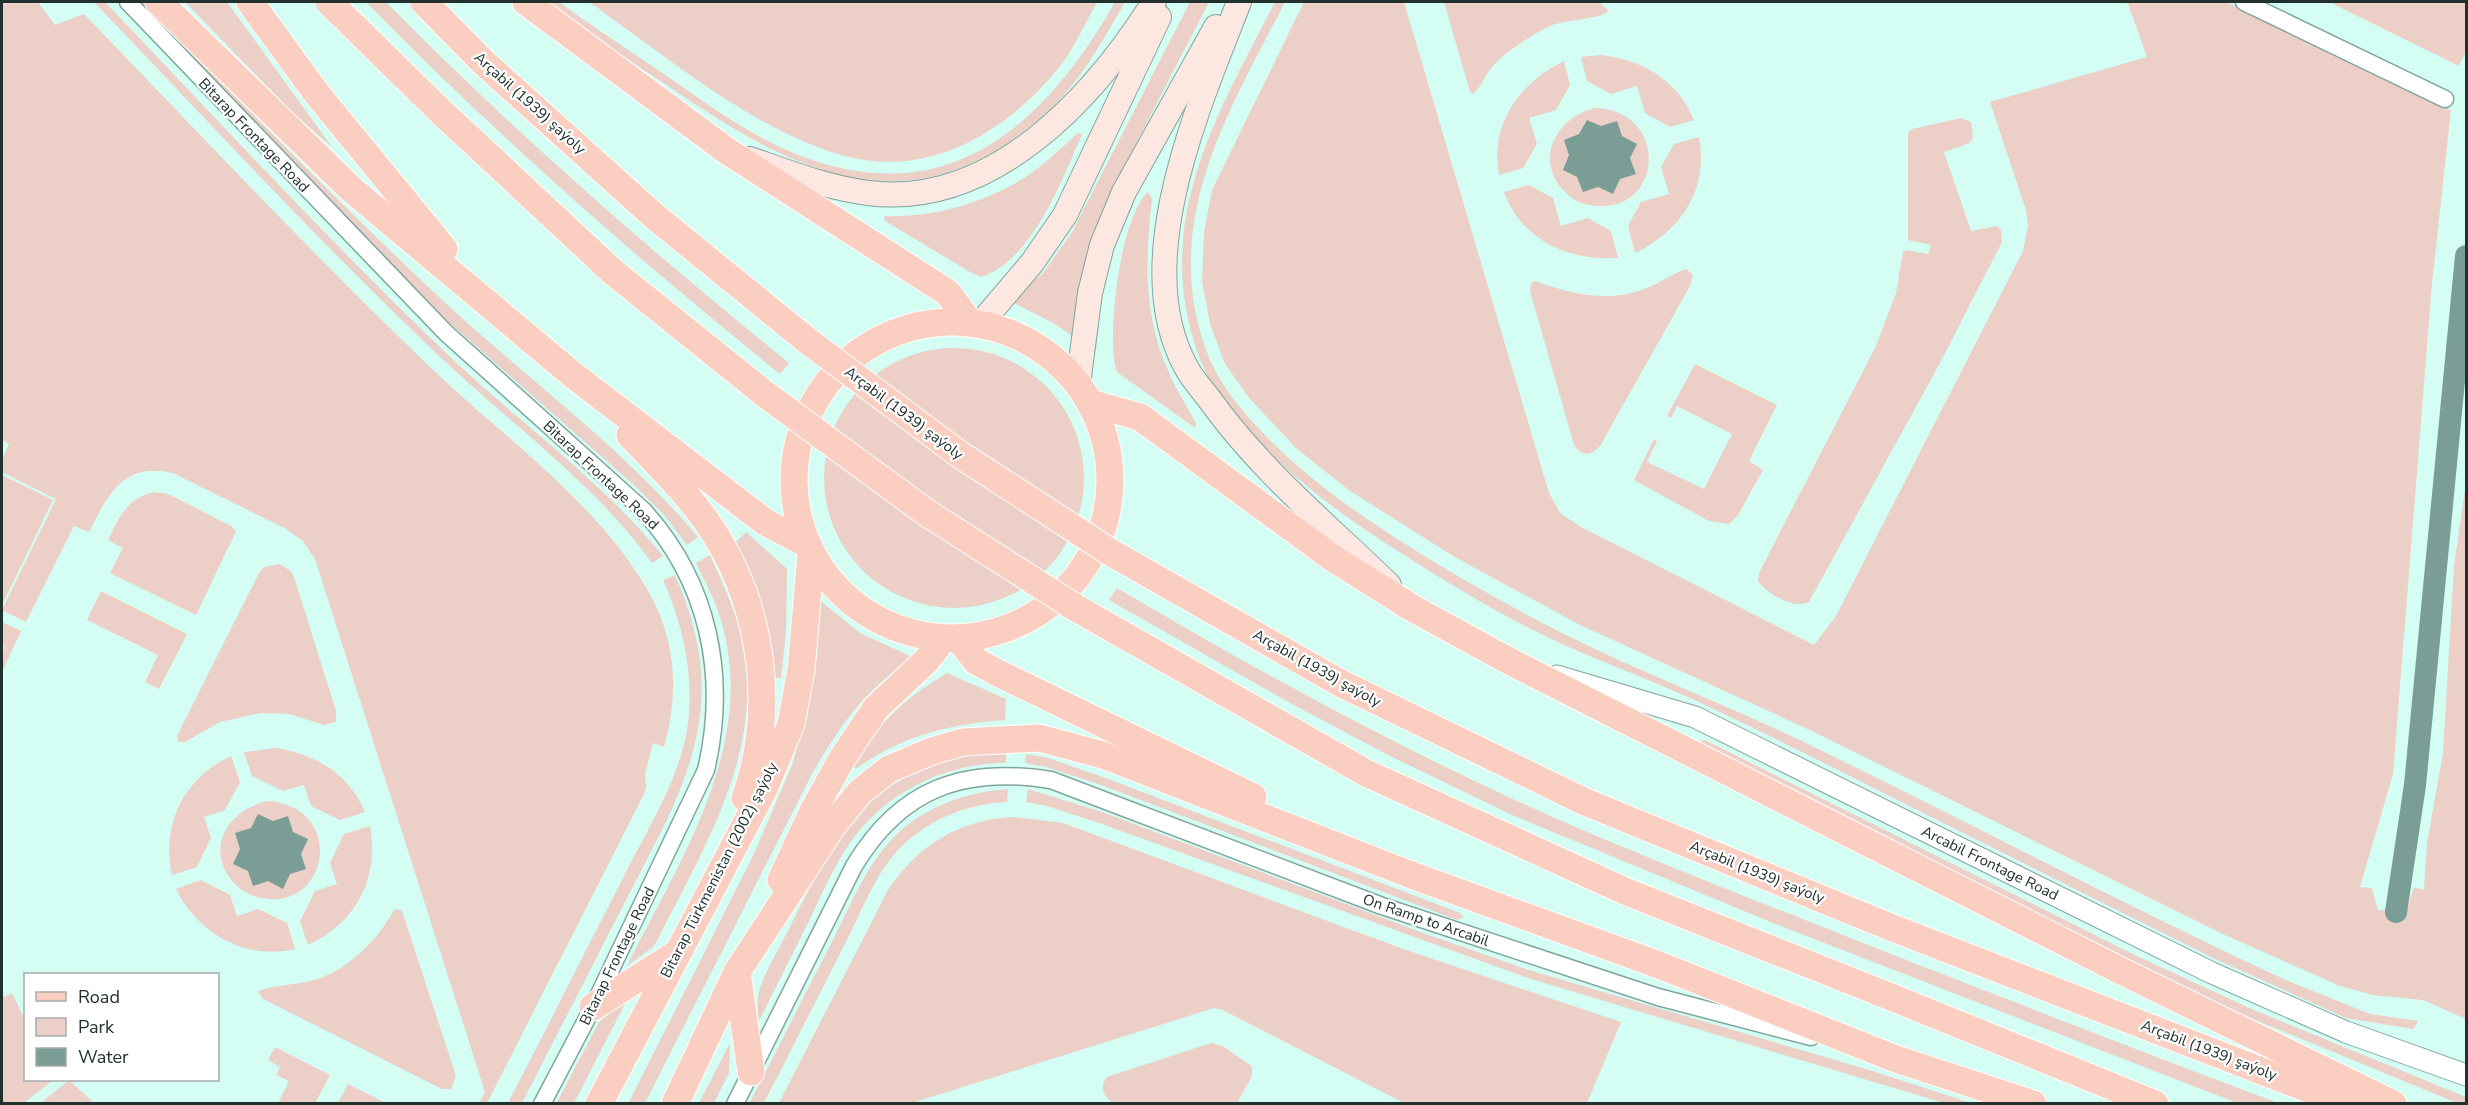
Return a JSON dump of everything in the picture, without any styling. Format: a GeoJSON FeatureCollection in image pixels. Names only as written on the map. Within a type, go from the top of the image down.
{"type":"FeatureCollection","features":[{"type":"Feature","properties":{"kind":"main road"},"geometry":{"type":"LineString","coordinates":[[159,2],[351,189],[573,375],[765,522],[808,548]]}},
{"type":"Feature","properties":{"kind":"main road"},"geometry":{"type":"LineString","coordinates":[[250,2],[324,103],[493,308]]}},
{"type":"Feature","properties":{"kind":"main road"},"geometry":{"type":"LineString","coordinates":[[328,2],[438,109],[622,279],[766,395],[927,513],[1076,608],[1366,773],[1627,892],[2155,1104]]}},
{"type":"Feature","properties":{"kind":"main road","name":"Arçabil (1939) şaýoly"},"geometry":{"type":"LineString","coordinates":[[424,2],[482,61],[654,216],[809,342],[959,454],[1110,552],[1340,683],[1583,801],[1890,927],[2347,1104]]}},
{"type":"Feature","properties":{"kind":"main road"},"geometry":{"type":"LineString","coordinates":[[526,2],[727,151],[948,293],[974,323]]}},
{"type":"Feature","properties":{"kind":"main road"},"geometry":{"type":"LineString","coordinates":[[727,151],[817,182],[869,194],[929,192],[989,170],[1032,143],[1082,98],[1136,30],[1154,2]]}},
{"type":"Feature","properties":{"kind":"main road"},"geometry":{"type":"LineString","coordinates":[[974,323],[1032,263],[1065,215],[1166,2]]}},
{"type":"Feature","properties":{"kind":"main road"},"geometry":{"type":"LineString","coordinates":[[1084,393],[1090,293],[1102,245],[1124,192],[1231,2]]}},
{"type":"Feature","properties":{"kind":"main road"},"geometry":{"type":"LineString","coordinates":[[1239,2],[1214,67],[1177,178],[1166,234],[1165,291],[1171,331],[1186,367],[1255,458],[1412,608]]}},
{"type":"Feature","properties":{"kind":"main road"},"geometry":{"type":"LineString","coordinates":[[974,323],[1008,332],[1035,345],[1058,362],[1084,393],[1107,446],[1110,492],[1100,537],[1078,577],[1044,609],[1004,630],[951,638],[903,631],[866,614],[834,587],[808,548],[792,489],[798,435],[823,385],[863,347],[914,325],[974,323]]}},
{"type":"Feature","properties":{"kind":"main road"},"geometry":{"type":"LineString","coordinates":[[573,375],[678,485],[718,538],[740,586],[751,622],[763,687],[761,730],[751,781],[709,892]]}},
{"type":"Feature","properties":{"kind":"main road"},"geometry":{"type":"LineString","coordinates":[[1084,393],[1140,417],[1331,557],[1412,608],[1509,661],[2098,959],[2393,1104]]}},
{"type":"Feature","properties":{"kind":"main road","name":"Bitarap Türkmenistan (2002) şaýoly"},"geometry":{"type":"LineString","coordinates":[[599,1104],[764,789],[790,724],[801,670],[808,548]]}},
{"type":"Feature","properties":{"kind":"main road"},"geometry":{"type":"LineString","coordinates":[[951,638],[976,661],[996,672],[1414,876]]}},
{"type":"Feature","properties":{"kind":"main road"},"geometry":{"type":"LineString","coordinates":[[675,1104],[814,810],[843,757],[876,708],[951,638]]}},
{"type":"Feature","properties":{"kind":"main road"},"geometry":{"type":"LineString","coordinates":[[751,1072],[737,972],[833,825],[860,792],[889,769],[932,751],[963,742],[1039,738],[1103,755],[1414,876],[1659,965],[1896,1059],[2033,1104]]}},
{"type":"Feature","properties":{"kind":"main road"},"geometry":{"type":"LineString","coordinates":[[592,1007],[677,953]]}},
{"type":"Feature","properties":{"kind":"street","name":"Bitarap Frontage Road"},"geometry":{"type":"LineString","coordinates":[[128,2],[446,333],[643,510],[667,536],[704,617],[712,654],[717,701],[714,736],[706,770],[592,1007],[542,1104]]}},
{"type":"Feature","properties":{"kind":"street"},"geometry":{"type":"LineString","coordinates":[[2244,2],[2445,99]]}},
{"type":"Feature","properties":{"kind":"street","name":"Arcabil Frontage Road"},"geometry":{"type":"LineString","coordinates":[[1509,661],[1695,717],[2212,973],[2346,1032],[2466,1075]]}},
{"type":"Feature","properties":{"kind":"street","name":"On Ramp to Arcabil"},"geometry":{"type":"LineString","coordinates":[[751,1072],[867,845],[887,820],[919,797],[961,779],[1017,775],[1051,780],[1382,906],[1625,986],[1896,1059]]}},
{"type":"Feature","properties":{"kind":"street"},"geometry":{"type":"LineString","coordinates":[[735,1104],[751,1072]]}},
{"type":"Feature","properties":{"kind":"green space"},"geometry":{"type":"Polygon","coordinates":[[[2,2],[38,2],[55,25],[84,14],[340,279],[428,365],[580,504],[608,534],[632,566],[661,618],[671,654],[673,672],[672,710],[664,747],[653,743],[645,774],[646,788],[643,796],[487,1103],[479,1103],[485,1092],[315,559],[303,541],[286,529],[173,473],[142,472],[130,477],[111,493],[89,532],[74,526],[26,622],[2,610],[56,499],[2,472],[2,460],[9,444],[2,440],[2,2]]]}},
{"type":"Feature","properties":{"kind":"green space"},"geometry":{"type":"Polygon","coordinates":[[[94,2],[105,2],[400,309],[471,376],[585,475],[663,556],[652,563],[604,506],[577,479],[437,354],[263,180],[94,2]]]}},
{"type":"Feature","properties":{"kind":"green space"},"geometry":{"type":"Polygon","coordinates":[[[137,2],[143,2],[412,272],[610,447],[641,476],[698,537],[687,545],[665,516],[635,486],[443,317],[137,2]]]}},
{"type":"Feature","properties":{"kind":"green space"},"geometry":{"type":"Polygon","coordinates":[[[185,2],[227,2],[332,147],[295,115],[185,2]]]}},
{"type":"Feature","properties":{"kind":"green space"},"geometry":{"type":"Polygon","coordinates":[[[366,2],[386,2],[483,97],[582,188],[684,277],[789,363],[780,374],[567,194],[465,100],[366,2]]]}},
{"type":"Feature","properties":{"kind":"green space"},"geometry":{"type":"Polygon","coordinates":[[[544,2],[559,2],[714,109],[767,141],[804,157],[857,171],[905,173],[949,164],[989,145],[1025,118],[1058,85],[1088,45],[1115,2],[1125,2],[1080,74],[1059,101],[1047,112],[997,150],[949,172],[902,181],[856,178],[809,166],[763,145],[716,118],[544,2]]]}},
{"type":"Feature","properties":{"kind":"green space"},"geometry":{"type":"Polygon","coordinates":[[[589,2],[1097,2],[1061,65],[1017,110],[966,144],[908,161],[877,161],[845,156],[811,145],[744,111],[589,2]]]}},
{"type":"Feature","properties":{"kind":"green space"},"geometry":{"type":"Polygon","coordinates":[[[1190,2],[1209,2],[1106,202],[1088,249],[1081,276],[1078,340],[1055,324],[1010,301],[1043,273],[1071,234],[1190,2]]]}},
{"type":"Feature","properties":{"kind":"green space"},"geometry":{"type":"Polygon","coordinates":[[[1275,2],[1285,2],[1242,85],[1207,169],[1196,212],[1191,257],[1194,303],[1206,350],[1216,372],[1229,394],[1245,413],[1295,464],[1370,521],[1410,547],[1531,617],[1634,667],[1808,744],[2288,981],[2370,1014],[2418,1021],[2413,1029],[2346,1018],[2213,958],[1761,732],[1690,698],[1531,629],[1433,573],[1383,541],[1347,517],[1296,477],[1234,415],[1216,391],[1202,365],[1185,303],[1182,257],[1187,213],[1197,170],[1232,86],[1275,2]]]}},
{"type":"Feature","properties":{"kind":"green space"},"geometry":{"type":"Polygon","coordinates":[[[1304,2],[1404,2],[1549,493],[1560,513],[1581,527],[1814,645],[1836,616],[2023,251],[2028,226],[2026,210],[1990,102],[2147,57],[2128,4],[2123,2],[2227,2],[2451,110],[2432,283],[2393,774],[2360,887],[2372,888],[2378,910],[2406,911],[2414,887],[2424,890],[2427,843],[2443,753],[2454,566],[2466,483],[2466,1019],[2423,1000],[2373,995],[2340,986],[2223,934],[1812,731],[1578,624],[1453,556],[1350,491],[1297,449],[1250,399],[1225,364],[1210,324],[1202,281],[1204,232],[1212,190],[1304,2]]]}},
{"type":"Feature","properties":{"kind":"green space"},"geometry":{"type":"Polygon","coordinates":[[[1444,2],[1600,2],[1609,11],[1597,16],[1553,25],[1532,36],[1498,61],[1473,94],[1470,92],[1444,2]]]}},
{"type":"Feature","properties":{"kind":"green space"},"geometry":{"type":"Polygon","coordinates":[[[2329,2],[2466,2],[2466,51],[2459,66],[2329,2]]]}},
{"type":"Feature","properties":{"kind":"green space"},"geometry":{"type":"Polygon","coordinates":[[[1600,55],[1630,61],[1656,74],[1678,94],[1694,120],[1670,127],[1645,113],[1637,86],[1611,94],[1587,81],[1581,57],[1600,55]]]}},
{"type":"Feature","properties":{"kind":"green space"},"geometry":{"type":"Polygon","coordinates":[[[1564,61],[1570,85],[1556,110],[1529,118],[1537,144],[1523,168],[1499,175],[1497,156],[1499,139],[1511,107],[1534,81],[1564,61]]]}},
{"type":"Feature","properties":{"kind":"green space"},"geometry":{"type":"Polygon","coordinates":[[[1596,108],[1619,113],[1636,125],[1646,141],[1649,159],[1646,177],[1636,192],[1620,203],[1599,206],[1580,202],[1567,194],[1555,177],[1551,164],[1554,140],[1561,129],[1582,112],[1596,108]]]}},
{"type":"Feature","properties":{"kind":"green space"},"geometry":{"type":"Polygon","coordinates":[[[1961,118],[1971,122],[1973,138],[1970,143],[1944,152],[1971,231],[1997,226],[2001,230],[2002,242],[1941,361],[1809,602],[1796,604],[1788,602],[1762,586],[1758,581],[1759,573],[1876,346],[1896,293],[1903,252],[1906,250],[1928,254],[1931,245],[1908,240],[1908,133],[1912,129],[1961,118]]]}},
{"type":"Feature","properties":{"kind":"green space"},"geometry":{"type":"Polygon","coordinates":[[[1078,133],[1082,135],[1055,196],[1030,237],[1016,254],[999,268],[981,277],[885,221],[884,216],[919,215],[955,208],[1005,189],[1028,175],[1078,133]]]}},
{"type":"Feature","properties":{"kind":"green space"},"geometry":{"type":"Polygon","coordinates":[[[1699,137],[1700,174],[1688,206],[1666,233],[1635,253],[1628,226],[1641,202],[1669,194],[1661,167],[1674,144],[1699,137]]]}},
{"type":"Feature","properties":{"kind":"green space"},"geometry":{"type":"Polygon","coordinates":[[[1529,185],[1553,198],[1561,226],[1588,218],[1611,231],[1618,258],[1582,256],[1549,244],[1535,235],[1512,209],[1504,192],[1529,185]]]}},
{"type":"Feature","properties":{"kind":"green space"},"geometry":{"type":"Polygon","coordinates":[[[1148,192],[1152,199],[1148,244],[1148,288],[1155,332],[1170,375],[1196,424],[1195,428],[1117,372],[1113,333],[1118,278],[1130,225],[1138,205],[1148,192]]]}},
{"type":"Feature","properties":{"kind":"green space"},"geometry":{"type":"Polygon","coordinates":[[[1686,269],[1693,275],[1690,286],[1600,446],[1587,454],[1580,452],[1574,445],[1530,291],[1531,283],[1535,281],[1562,290],[1589,295],[1616,295],[1644,289],[1686,269]]]}},
{"type":"Feature","properties":{"kind":"green space"},"geometry":{"type":"Polygon","coordinates":[[[954,348],[979,350],[1015,363],[1037,377],[1055,395],[1074,428],[1082,453],[1084,478],[1082,503],[1069,539],[1055,561],[1037,579],[1004,598],[979,606],[954,608],[929,606],[893,593],[871,579],[853,561],[834,528],[826,503],[824,478],[826,453],[839,417],[853,395],[871,377],[904,358],[929,350],[954,348]]]}},
{"type":"Feature","properties":{"kind":"green space"},"geometry":{"type":"Polygon","coordinates":[[[1695,364],[1777,405],[1749,461],[1763,470],[1738,515],[1729,524],[1709,521],[1634,480],[1654,439],[1657,441],[1647,462],[1704,489],[1732,434],[1677,406],[1671,418],[1667,416],[1695,364]]]}},
{"type":"Feature","properties":{"kind":"green space"},"geometry":{"type":"Polygon","coordinates":[[[2,475],[53,500],[2,605],[2,475]]]}},
{"type":"Feature","properties":{"kind":"green space"},"geometry":{"type":"Polygon","coordinates":[[[154,492],[168,494],[231,526],[236,531],[196,615],[110,573],[123,548],[108,540],[116,524],[130,504],[154,492]]]}},
{"type":"Feature","properties":{"kind":"green space"},"geometry":{"type":"Polygon","coordinates":[[[746,532],[787,569],[786,632],[781,678],[775,678],[770,643],[761,608],[736,542],[746,532]]]}},
{"type":"Feature","properties":{"kind":"green space"},"geometry":{"type":"Polygon","coordinates":[[[710,555],[725,588],[743,645],[747,685],[745,723],[726,798],[711,834],[653,947],[627,966],[692,838],[710,794],[723,749],[730,702],[729,656],[717,608],[696,563],[710,555]]]}},
{"type":"Feature","properties":{"kind":"green space"},"geometry":{"type":"Polygon","coordinates":[[[279,564],[291,571],[295,580],[336,711],[336,722],[324,725],[289,714],[261,713],[220,722],[185,742],[178,742],[177,736],[259,573],[264,567],[279,564]]]}},
{"type":"Feature","properties":{"kind":"green space"},"geometry":{"type":"Polygon","coordinates":[[[675,575],[688,608],[701,669],[698,728],[691,757],[667,820],[522,1103],[508,1103],[661,805],[677,768],[687,730],[690,692],[682,635],[663,580],[675,575]]]}},
{"type":"Feature","properties":{"kind":"green space"},"geometry":{"type":"Polygon","coordinates":[[[1117,588],[1265,673],[1365,726],[1466,777],[1555,818],[1825,928],[2278,1103],[2237,1103],[1778,925],[1512,815],[1390,756],[1292,704],[1109,600],[1117,588]]]}},
{"type":"Feature","properties":{"kind":"green space"},"geometry":{"type":"Polygon","coordinates":[[[101,591],[187,634],[159,689],[145,682],[158,655],[87,620],[101,591]]]}},
{"type":"Feature","properties":{"kind":"green space"},"geometry":{"type":"Polygon","coordinates":[[[817,598],[860,633],[912,657],[880,683],[856,708],[824,753],[645,1103],[628,1104],[753,856],[793,763],[805,716],[817,598]]]}},
{"type":"Feature","properties":{"kind":"green space"},"geometry":{"type":"Polygon","coordinates":[[[2,622],[21,631],[2,672],[2,653],[5,646],[2,645],[2,622]]]}},
{"type":"Feature","properties":{"kind":"green space"},"geometry":{"type":"Polygon","coordinates":[[[947,673],[1006,699],[1005,720],[965,725],[927,734],[891,748],[857,768],[853,767],[852,765],[863,749],[893,713],[947,673]]]}},
{"type":"Feature","properties":{"kind":"green space"},"geometry":{"type":"Polygon","coordinates":[[[1705,740],[2139,957],[2256,1011],[2466,1097],[2466,1103],[2457,1103],[2253,1019],[2135,965],[1704,746],[1700,742],[1705,740]]]}},
{"type":"Feature","properties":{"kind":"green space"},"geometry":{"type":"Polygon","coordinates":[[[275,748],[304,755],[329,768],[350,787],[365,812],[340,820],[311,806],[304,785],[283,791],[252,776],[244,752],[275,748]]]}},
{"type":"Feature","properties":{"kind":"green space"},"geometry":{"type":"Polygon","coordinates":[[[987,751],[1006,751],[1006,763],[961,768],[919,784],[899,795],[864,825],[833,870],[759,1021],[758,998],[767,972],[808,891],[843,832],[863,809],[885,790],[912,774],[946,761],[987,751]]]}},
{"type":"Feature","properties":{"kind":"green space"},"geometry":{"type":"Polygon","coordinates":[[[1026,754],[1048,758],[1103,777],[1460,913],[1464,917],[1457,920],[1101,785],[1046,767],[1025,763],[1026,754]]]}},
{"type":"Feature","properties":{"kind":"green space"},"geometry":{"type":"Polygon","coordinates":[[[231,756],[240,782],[225,810],[204,817],[211,838],[197,867],[172,875],[169,856],[170,838],[173,821],[180,805],[200,777],[231,756]]]}},
{"type":"Feature","properties":{"kind":"green space"},"geometry":{"type":"Polygon","coordinates":[[[1008,789],[1007,802],[965,809],[938,820],[914,835],[894,855],[871,890],[764,1103],[749,1104],[861,883],[886,846],[908,825],[934,808],[977,793],[1008,789]]]}},
{"type":"Feature","properties":{"kind":"green space"},"geometry":{"type":"Polygon","coordinates":[[[1028,789],[1102,812],[1415,930],[1532,971],[1869,1070],[1971,1103],[1944,1103],[1531,979],[1099,823],[1047,806],[1026,802],[1028,789]]]}},
{"type":"Feature","properties":{"kind":"green space"},"geometry":{"type":"Polygon","coordinates":[[[268,801],[292,807],[309,820],[318,836],[320,854],[316,872],[305,887],[290,896],[269,899],[250,894],[237,886],[225,869],[221,856],[221,844],[232,821],[254,805],[268,801]]]}},
{"type":"Feature","properties":{"kind":"green space"},"geometry":{"type":"Polygon","coordinates":[[[1014,817],[1063,823],[1406,950],[1621,1022],[1587,1103],[1404,1103],[1223,1010],[1214,1008],[912,1103],[779,1103],[888,890],[900,874],[927,847],[958,829],[975,823],[1014,817]]]}},
{"type":"Feature","properties":{"kind":"green space"},"geometry":{"type":"Polygon","coordinates":[[[370,826],[371,863],[361,896],[339,924],[325,936],[308,945],[300,921],[315,891],[337,884],[330,863],[344,834],[370,826]]]}},
{"type":"Feature","properties":{"kind":"green space"},"geometry":{"type":"Polygon","coordinates":[[[201,880],[230,895],[237,916],[258,909],[287,923],[295,949],[277,952],[241,947],[210,930],[185,905],[176,889],[201,880]]]}},
{"type":"Feature","properties":{"kind":"green space"},"geometry":{"type":"Polygon","coordinates":[[[395,909],[402,911],[456,1076],[451,1089],[442,1089],[263,999],[258,992],[268,988],[315,980],[344,966],[373,940],[395,909]]]}},
{"type":"Feature","properties":{"kind":"green space"},"geometry":{"type":"Polygon","coordinates":[[[12,993],[24,1018],[24,1081],[52,1081],[24,1103],[2,1103],[2,998],[12,993]]]}},
{"type":"Feature","properties":{"kind":"green space"},"geometry":{"type":"Polygon","coordinates":[[[628,998],[574,1103],[556,1104],[599,1022],[628,998]]]}},
{"type":"Feature","properties":{"kind":"green space"},"geometry":{"type":"Polygon","coordinates":[[[730,1043],[729,1073],[714,1103],[699,1103],[730,1043]]]}},
{"type":"Feature","properties":{"kind":"green space"},"geometry":{"type":"Polygon","coordinates":[[[1211,1043],[1222,1046],[1252,1066],[1252,1076],[1237,1103],[1113,1103],[1105,1094],[1103,1085],[1107,1077],[1211,1043]]]}},
{"type":"Feature","properties":{"kind":"green space"},"geometry":{"type":"Polygon","coordinates":[[[275,1047],[330,1075],[315,1103],[278,1103],[289,1081],[276,1075],[280,1067],[268,1060],[275,1047]]]}},
{"type":"Feature","properties":{"kind":"green space"},"geometry":{"type":"Polygon","coordinates":[[[70,1081],[94,1103],[41,1103],[70,1081]]]}},
{"type":"Feature","properties":{"kind":"green space"},"geometry":{"type":"Polygon","coordinates":[[[348,1084],[386,1103],[338,1103],[348,1084]]]}},
{"type":"Feature","properties":{"kind":"water"},"geometry":{"type":"Polygon","coordinates":[[[1587,120],[1601,126],[1617,121],[1622,136],[1637,144],[1630,158],[1636,174],[1620,179],[1613,194],[1598,187],[1583,192],[1577,177],[1563,170],[1569,155],[1564,140],[1579,134],[1587,120]]]}},
{"type":"Feature","properties":{"kind":"water"},"geometry":{"type":"Polygon","coordinates":[[[258,814],[273,821],[288,816],[293,832],[308,839],[301,854],[306,869],[290,874],[283,889],[268,881],[253,886],[248,871],[233,864],[240,849],[235,833],[251,828],[258,814]]]}},
{"type":"Feature","properties":{"kind":"waterway"},"geometry":{"type":"LineString","coordinates":[[2396,912],[2415,785],[2466,256]]}}]}
